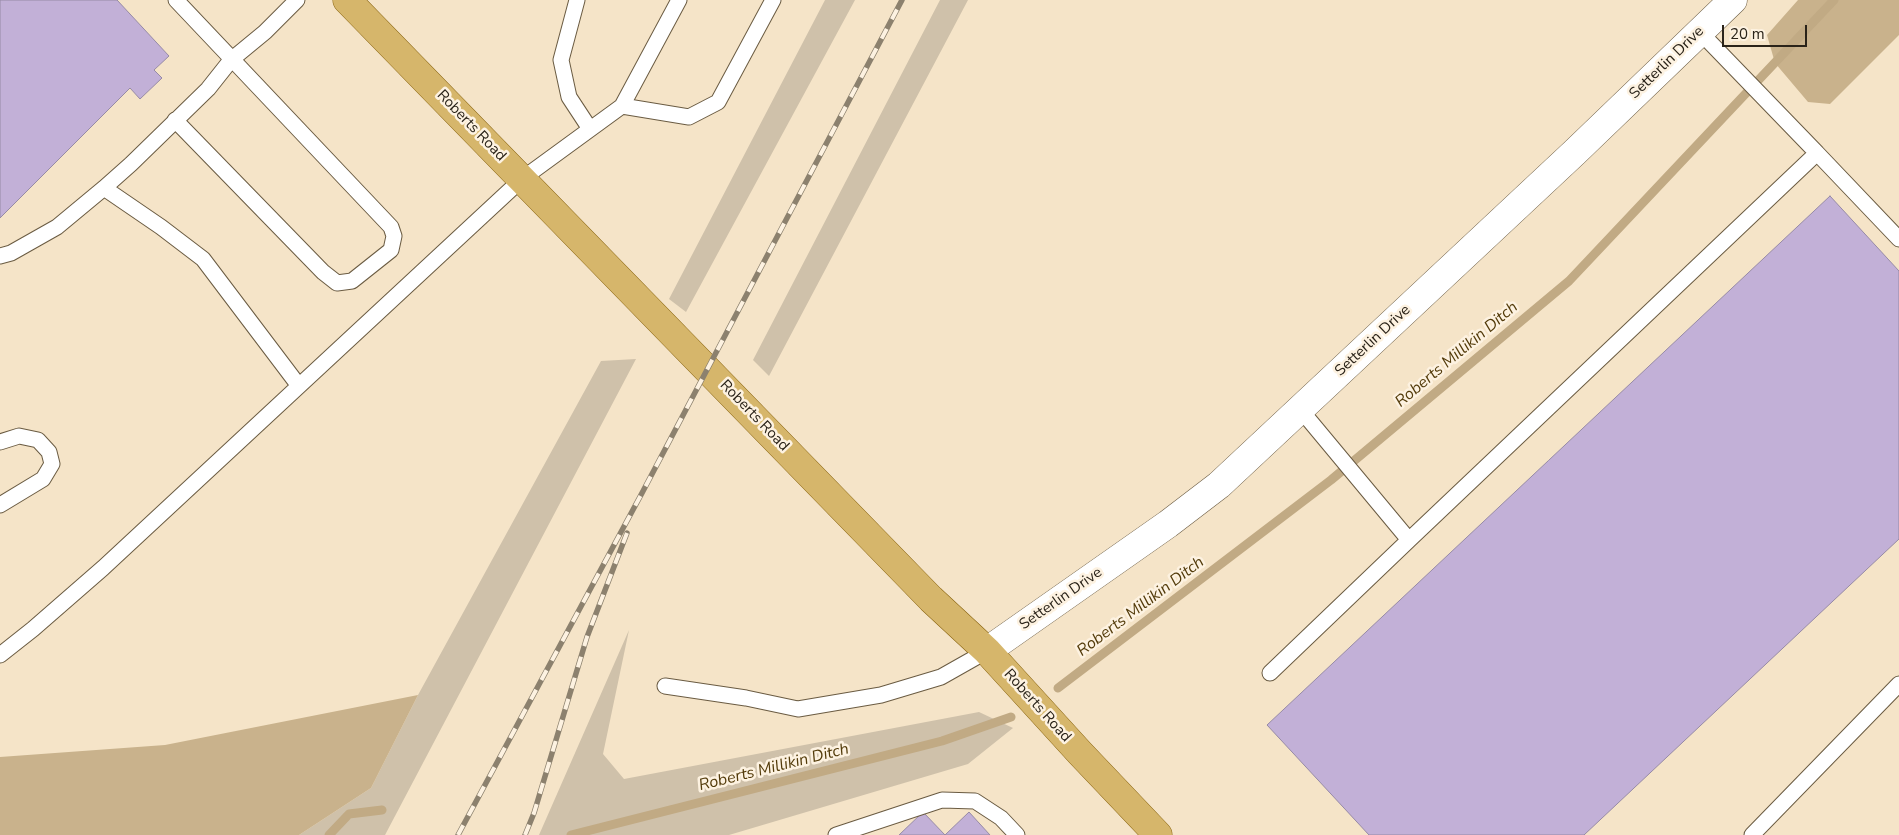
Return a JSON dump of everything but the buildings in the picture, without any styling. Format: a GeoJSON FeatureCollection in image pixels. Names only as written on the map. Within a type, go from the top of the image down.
{"type":"FeatureCollection","features":[{"type":"Feature","properties":{"kind":"main road","name":"Roberts Road"},"geometry":{"type":"LineString","coordinates":[[347,0],[931,599],[987,651],[1158,835]]}},
{"type":"Feature","properties":{"kind":"street","name":"Setterlin Drive"},"geometry":{"type":"LineString","coordinates":[[987,651],[1168,524],[1219,485],[1576,152],[1732,0]]}},
{"type":"Feature","properties":{"kind":"lane"},"geometry":{"type":"LineString","coordinates":[[175,120],[323,272],[337,283],[352,281],[391,250],[394,236],[391,227],[176,0]]}},
{"type":"Feature","properties":{"kind":"lane"},"geometry":{"type":"LineString","coordinates":[[0,256],[11,253],[57,227],[104,188],[208,89],[232,60],[265,32],[297,0]]}},
{"type":"Feature","properties":{"kind":"lane"},"geometry":{"type":"LineString","coordinates":[[577,0],[561,60],[569,96],[590,129]]}},
{"type":"Feature","properties":{"kind":"lane"},"geometry":{"type":"LineString","coordinates":[[0,655],[103,568],[522,179],[622,106],[679,0]]}},
{"type":"Feature","properties":{"kind":"lane"},"geometry":{"type":"LineString","coordinates":[[622,106],[689,117],[718,102],[773,0]]}},
{"type":"Feature","properties":{"kind":"lane"},"geometry":{"type":"LineString","coordinates":[[1700,32],[1899,239]]}},
{"type":"Feature","properties":{"kind":"lane"},"geometry":{"type":"LineString","coordinates":[[1270,673],[1817,154]]}},
{"type":"Feature","properties":{"kind":"lane"},"geometry":{"type":"LineString","coordinates":[[104,188],[161,226],[203,259],[299,386]]}},
{"type":"Feature","properties":{"kind":"lane"},"geometry":{"type":"LineString","coordinates":[[1300,409],[1409,540]]}},
{"type":"Feature","properties":{"kind":"lane"},"geometry":{"type":"LineString","coordinates":[[0,442],[19,436],[38,440],[49,452],[52,464],[42,478],[0,504]]}},
{"type":"Feature","properties":{"kind":"lane"},"geometry":{"type":"LineString","coordinates":[[665,686],[746,698],[798,709],[881,695],[915,685],[941,677],[987,651]]}},
{"type":"Feature","properties":{"kind":"lane"},"geometry":{"type":"LineString","coordinates":[[1752,835],[1899,684]]}},
{"type":"Feature","properties":{"kind":"lane"},"geometry":{"type":"LineString","coordinates":[[836,835],[942,800],[976,801],[1001,818],[1017,835]]}},
{"type":"Feature","properties":{"kind":"shaded area"},"geometry":{"type":"Polygon","coordinates":[[[825,0],[855,0],[686,312],[669,299],[825,0]]]}},
{"type":"Feature","properties":{"kind":"shaded area"},"geometry":{"type":"Polygon","coordinates":[[[940,0],[968,0],[769,376],[753,360],[940,0]]]}},
{"type":"Feature","properties":{"kind":"shaded area"},"geometry":{"type":"Polygon","coordinates":[[[1798,0],[1899,0],[1899,35],[1830,104],[1808,102],[1775,63],[1767,35],[1798,0]]]}},
{"type":"Feature","properties":{"kind":"shaded area"},"geometry":{"type":"Polygon","coordinates":[[[636,359],[385,835],[299,835],[371,788],[418,695],[601,361],[636,359]]]}},
{"type":"Feature","properties":{"kind":"shaded area"},"geometry":{"type":"Polygon","coordinates":[[[629,630],[603,754],[624,779],[979,712],[1013,728],[968,764],[729,835],[539,835],[629,630]]]}},
{"type":"Feature","properties":{"kind":"shaded area"},"geometry":{"type":"Polygon","coordinates":[[[418,695],[371,788],[299,835],[0,835],[0,757],[165,745],[418,695]]]}},
{"type":"Feature","properties":{"kind":"waterway","name":"Roberts Millikin Ditch"},"geometry":{"type":"LineString","coordinates":[[1058,688],[1331,480],[1569,281],[1834,0]]}},
{"type":"Feature","properties":{"kind":"waterway","name":"Roberts Millikin Ditch"},"geometry":{"type":"LineString","coordinates":[[571,835],[942,741],[1011,717]]}},
{"type":"Feature","properties":{"kind":"waterway","name":"Roberts Millikin Ditch"},"geometry":{"type":"LineString","coordinates":[[329,835],[349,814],[382,810]]}},
{"type":"Feature","properties":{"kind":"railway"},"geometry":{"type":"LineString","coordinates":[[458,835],[642,493],[902,0]]}},
{"type":"Feature","properties":{"kind":"railway"},"geometry":{"type":"LineString","coordinates":[[525,835],[534,813],[587,637],[627,533]]}}]}
